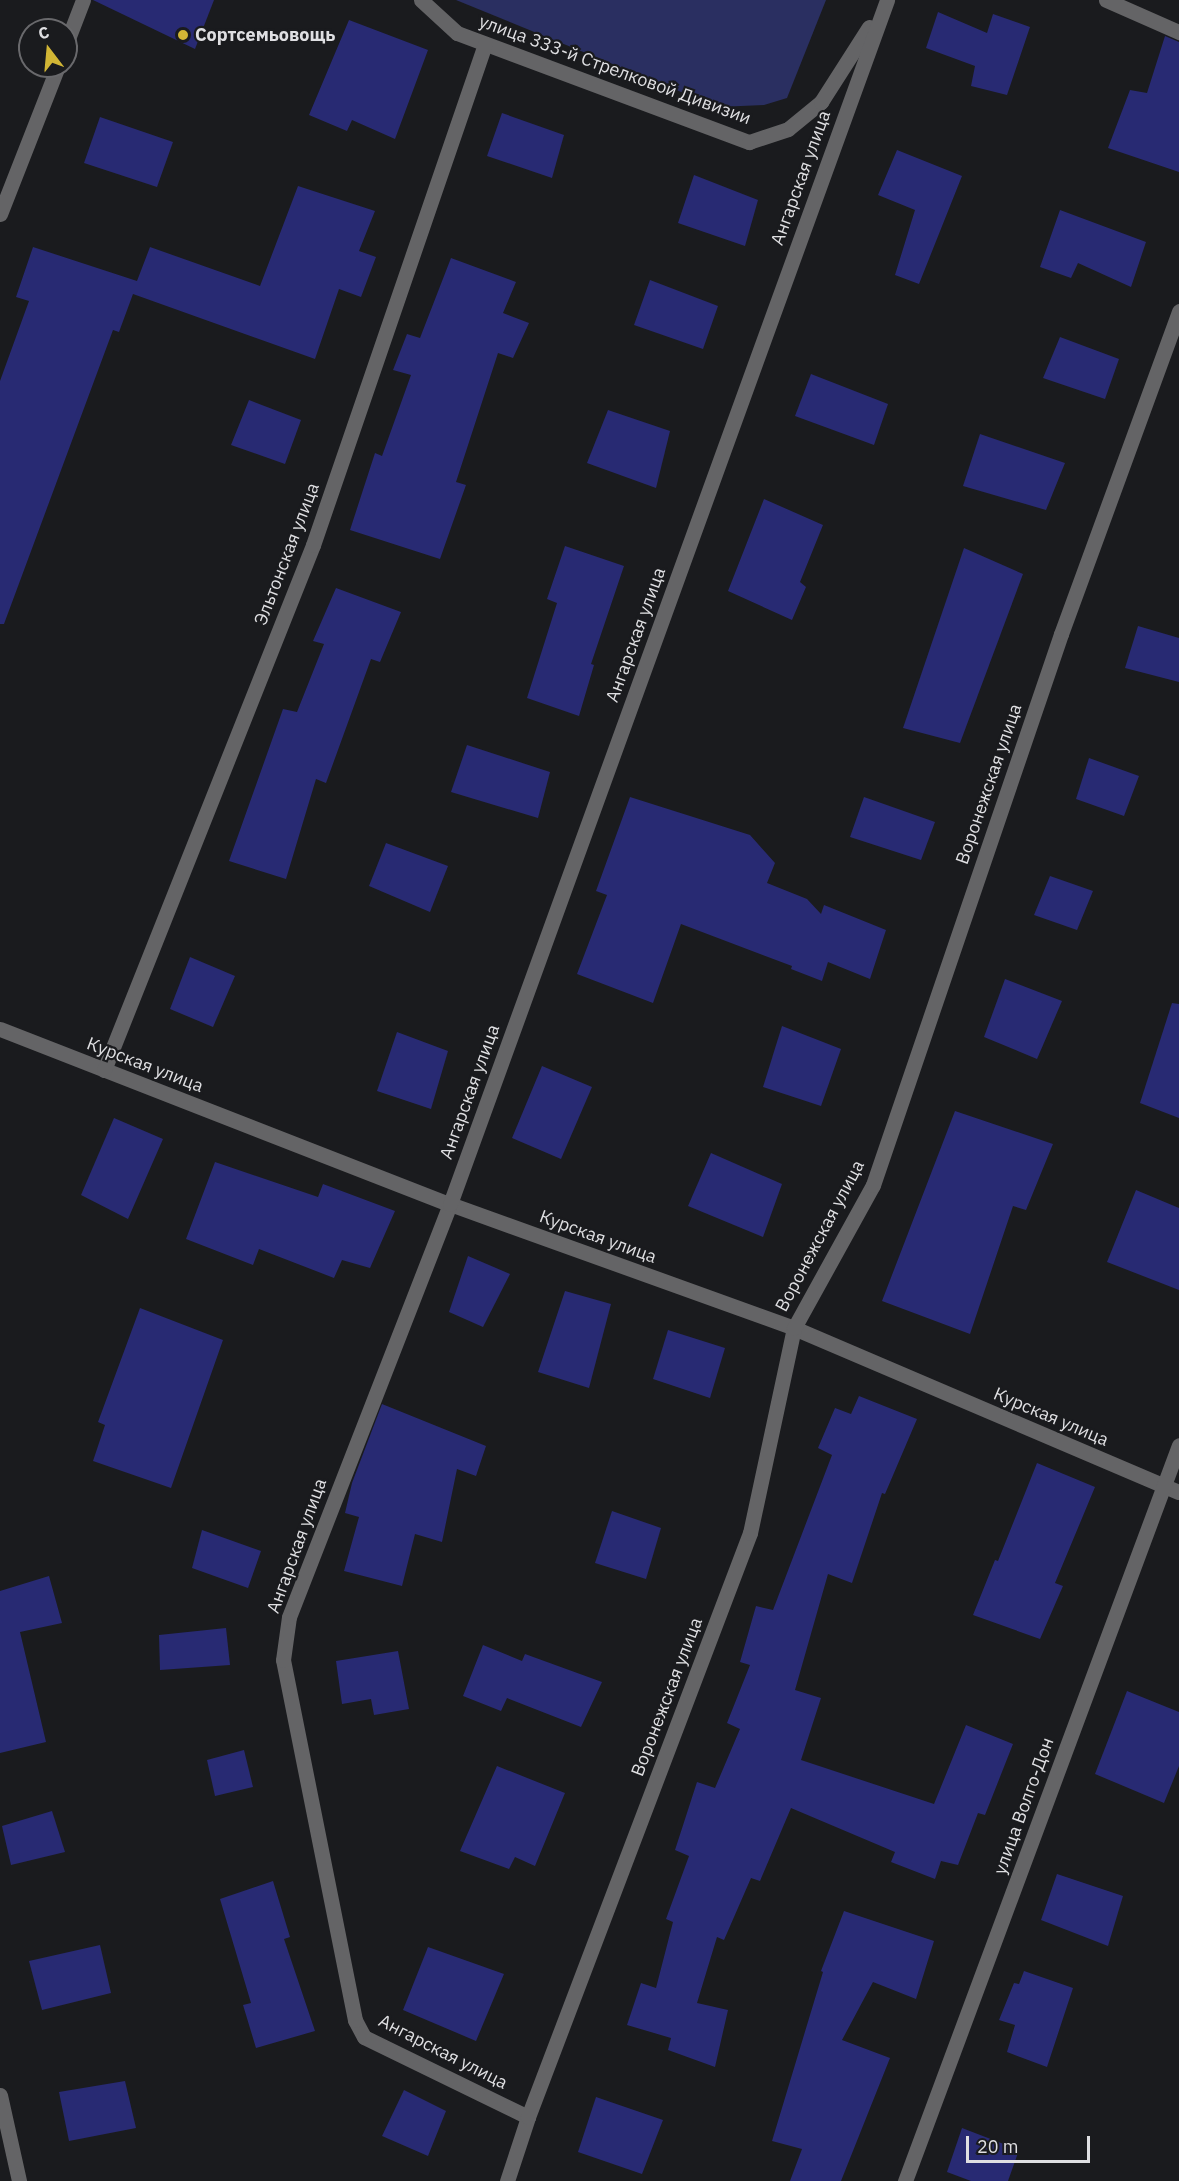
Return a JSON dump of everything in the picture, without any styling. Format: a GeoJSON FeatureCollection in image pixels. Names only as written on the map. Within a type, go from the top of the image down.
{"type":"FeatureCollection","features":[{"type":"Feature","properties":{"kind":"street"},"geometry":{"type":"LineString","coordinates":[[76,18],[83,0]]}},
{"type":"Feature","properties":{"kind":"street","name":"улица 333-й Стрелковой Дивизии"},"geometry":{"type":"LineString","coordinates":[[421,0],[457,33],[749,142],[788,129],[821,102],[852,57],[886,0]]}},
{"type":"Feature","properties":{"kind":"street","name":"Ангарская улица"},"geometry":{"type":"LineString","coordinates":[[528,2118],[364,2037],[355,2020],[283,1660],[289,1617],[450,1204],[886,0]]}},
{"type":"Feature","properties":{"kind":"street"},"geometry":{"type":"LineString","coordinates":[[1106,0],[1179,32]]}},
{"type":"Feature","properties":{"kind":"street","name":"Эльтонская улица"},"geometry":{"type":"LineString","coordinates":[[104,1070],[313,545],[485,44]]}},
{"type":"Feature","properties":{"kind":"street"},"geometry":{"type":"LineString","coordinates":[[0,214],[53,78]]}},
{"type":"Feature","properties":{"kind":"street","name":"Воронежская улица"},"geometry":{"type":"LineString","coordinates":[[507,2181],[528,2118],[750,1533],[794,1328],[873,1185],[1061,634],[1179,311]]}},
{"type":"Feature","properties":{"kind":"street","name":"Курская улица"},"geometry":{"type":"LineString","coordinates":[[0,1029],[450,1204],[794,1328],[1179,1492]]}},
{"type":"Feature","properties":{"kind":"street","name":"улица Волго-Дон"},"geometry":{"type":"LineString","coordinates":[[905,2181],[1179,1445]]}},
{"type":"Feature","properties":{"kind":"street"},"geometry":{"type":"LineString","coordinates":[[0,2095],[19,2181]]}},
{"type":"Feature","properties":{"kind":"shaded area"},"geometry":{"type":"Polygon","coordinates":[[[456,0],[826,0],[787,98],[764,105],[718,107],[456,0]]]}},
{"type":"Feature","properties":{"kind":"building","name":"Сортсемьовощь"},"geometry":{"type":"Polygon","coordinates":[[[93,0],[214,0],[195,49],[93,0]]]}},
{"type":"Feature","properties":{"kind":"building"},"geometry":{"type":"Polygon","coordinates":[[[938,12],[987,33],[993,14],[1030,27],[1007,95],[971,86],[975,66],[926,48],[938,12]]]}},
{"type":"Feature","properties":{"kind":"building"},"geometry":{"type":"Polygon","coordinates":[[[349,20],[428,50],[395,139],[352,120],[347,131],[309,115],[349,20]]]}},
{"type":"Feature","properties":{"kind":"building"},"geometry":{"type":"Polygon","coordinates":[[[1165,36],[1179,42],[1179,172],[1108,148],[1130,90],[1147,93],[1165,36]]]}},
{"type":"Feature","properties":{"kind":"building"},"geometry":{"type":"Polygon","coordinates":[[[502,113],[564,135],[552,178],[487,156],[502,113]]]}},
{"type":"Feature","properties":{"kind":"building"},"geometry":{"type":"Polygon","coordinates":[[[100,117],[173,142],[157,187],[84,163],[100,117]]]}},
{"type":"Feature","properties":{"kind":"building"},"geometry":{"type":"Polygon","coordinates":[[[897,150],[962,176],[919,284],[895,275],[915,210],[878,195],[897,150]]]}},
{"type":"Feature","properties":{"kind":"building"},"geometry":{"type":"Polygon","coordinates":[[[694,175],[758,200],[745,246],[678,223],[694,175]]]}},
{"type":"Feature","properties":{"kind":"building"},"geometry":{"type":"Polygon","coordinates":[[[298,186],[375,211],[359,251],[376,257],[361,297],[339,289],[315,359],[133,294],[119,332],[113,330],[4,624],[0,624],[0,381],[29,301],[16,297],[33,247],[137,281],[150,247],[260,286],[298,186]]]}},
{"type":"Feature","properties":{"kind":"building"},"geometry":{"type":"Polygon","coordinates":[[[1060,210],[1146,242],[1131,287],[1078,263],[1071,278],[1040,267],[1060,210]]]}},
{"type":"Feature","properties":{"kind":"building"},"geometry":{"type":"Polygon","coordinates":[[[451,258],[516,282],[503,313],[529,323],[513,358],[498,353],[456,482],[466,485],[440,559],[350,530],[375,453],[382,456],[411,375],[393,370],[407,334],[420,338],[451,258]]]}},
{"type":"Feature","properties":{"kind":"building"},"geometry":{"type":"Polygon","coordinates":[[[650,280],[718,306],[703,349],[634,325],[650,280]]]}},
{"type":"Feature","properties":{"kind":"building"},"geometry":{"type":"Polygon","coordinates":[[[1060,337],[1119,359],[1105,399],[1043,378],[1060,337]]]}},
{"type":"Feature","properties":{"kind":"building"},"geometry":{"type":"Polygon","coordinates":[[[811,374],[888,404],[874,445],[795,416],[811,374]]]}},
{"type":"Feature","properties":{"kind":"building"},"geometry":{"type":"Polygon","coordinates":[[[249,400],[301,420],[285,464],[231,445],[249,400]]]}},
{"type":"Feature","properties":{"kind":"building"},"geometry":{"type":"Polygon","coordinates":[[[608,410],[670,431],[656,488],[587,463],[608,410]]]}},
{"type":"Feature","properties":{"kind":"building"},"geometry":{"type":"Polygon","coordinates":[[[980,434],[1065,463],[1046,510],[963,486],[980,434]]]}},
{"type":"Feature","properties":{"kind":"building"},"geometry":{"type":"Polygon","coordinates":[[[764,499],[823,525],[800,582],[806,587],[792,620],[728,591],[764,499]]]}},
{"type":"Feature","properties":{"kind":"building"},"geometry":{"type":"Polygon","coordinates":[[[565,546],[624,566],[591,664],[594,665],[579,716],[527,698],[557,603],[547,599],[565,546]]]}},
{"type":"Feature","properties":{"kind":"building"},"geometry":{"type":"Polygon","coordinates":[[[964,548],[1023,574],[960,743],[903,728],[964,548]]]}},
{"type":"Feature","properties":{"kind":"building"},"geometry":{"type":"Polygon","coordinates":[[[336,588],[401,612],[380,662],[371,659],[326,783],[316,779],[286,879],[229,861],[283,709],[297,712],[324,644],[313,641],[336,588]]]}},
{"type":"Feature","properties":{"kind":"building"},"geometry":{"type":"Polygon","coordinates":[[[1138,626],[1179,638],[1179,682],[1125,668],[1138,626]]]}},
{"type":"Feature","properties":{"kind":"building"},"geometry":{"type":"Polygon","coordinates":[[[467,745],[550,772],[538,818],[451,792],[467,745]]]}},
{"type":"Feature","properties":{"kind":"building"},"geometry":{"type":"Polygon","coordinates":[[[1089,758],[1139,776],[1124,816],[1076,799],[1089,758]]]}},
{"type":"Feature","properties":{"kind":"building"},"geometry":{"type":"Polygon","coordinates":[[[630,797],[750,835],[775,863],[767,883],[807,899],[821,914],[824,905],[886,930],[870,979],[828,962],[822,981],[791,969],[792,966],[681,924],[653,1003],[577,974],[607,895],[596,891],[630,797]]]}},
{"type":"Feature","properties":{"kind":"building"},"geometry":{"type":"Polygon","coordinates":[[[864,797],[935,822],[921,860],[850,837],[864,797]]]}},
{"type":"Feature","properties":{"kind":"building"},"geometry":{"type":"Polygon","coordinates":[[[386,843],[448,866],[430,912],[369,886],[386,843]]]}},
{"type":"Feature","properties":{"kind":"building"},"geometry":{"type":"Polygon","coordinates":[[[1050,876],[1093,891],[1077,930],[1034,915],[1050,876]]]}},
{"type":"Feature","properties":{"kind":"building"},"geometry":{"type":"Polygon","coordinates":[[[190,957],[235,976],[213,1027],[170,1009],[190,957]]]}},
{"type":"Feature","properties":{"kind":"building"},"geometry":{"type":"Polygon","coordinates":[[[1005,979],[1062,1001],[1037,1059],[984,1037],[1005,979]]]}},
{"type":"Feature","properties":{"kind":"building"},"geometry":{"type":"Polygon","coordinates":[[[1172,1003],[1179,1004],[1179,1118],[1140,1103],[1172,1003]]]}},
{"type":"Feature","properties":{"kind":"building"},"geometry":{"type":"Polygon","coordinates":[[[782,1026],[841,1049],[821,1106],[763,1087],[782,1026]]]}},
{"type":"Feature","properties":{"kind":"building"},"geometry":{"type":"Polygon","coordinates":[[[397,1032],[448,1051],[431,1109],[377,1091],[397,1032]]]}},
{"type":"Feature","properties":{"kind":"building"},"geometry":{"type":"Polygon","coordinates":[[[542,1066],[592,1087],[561,1159],[512,1138],[542,1066]]]}},
{"type":"Feature","properties":{"kind":"building"},"geometry":{"type":"Polygon","coordinates":[[[955,1111],[1053,1144],[1026,1210],[1013,1206],[970,1334],[882,1301],[955,1111]]]}},
{"type":"Feature","properties":{"kind":"building"},"geometry":{"type":"Polygon","coordinates":[[[114,1118],[163,1139],[128,1219],[81,1195],[114,1118]]]}},
{"type":"Feature","properties":{"kind":"building"},"geometry":{"type":"Polygon","coordinates":[[[711,1153],[782,1184],[763,1237],[688,1206],[711,1153]]]}},
{"type":"Feature","properties":{"kind":"building"},"geometry":{"type":"Polygon","coordinates":[[[215,1162],[318,1197],[323,1184],[395,1211],[370,1268],[342,1260],[334,1278],[259,1249],[253,1265],[186,1239],[215,1162]]]}},
{"type":"Feature","properties":{"kind":"building"},"geometry":{"type":"Polygon","coordinates":[[[1136,1190],[1179,1208],[1179,1290],[1107,1262],[1136,1190]]]}},
{"type":"Feature","properties":{"kind":"building"},"geometry":{"type":"Polygon","coordinates":[[[468,1256],[510,1274],[483,1327],[449,1312],[468,1256]]]}},
{"type":"Feature","properties":{"kind":"building"},"geometry":{"type":"Polygon","coordinates":[[[565,1291],[611,1304],[589,1388],[538,1372],[565,1291]]]}},
{"type":"Feature","properties":{"kind":"building"},"geometry":{"type":"Polygon","coordinates":[[[140,1308],[223,1340],[171,1488],[93,1461],[105,1425],[98,1422],[140,1308]]]}},
{"type":"Feature","properties":{"kind":"building"},"geometry":{"type":"Polygon","coordinates":[[[668,1330],[725,1348],[710,1398],[653,1379],[668,1330]]]}},
{"type":"Feature","properties":{"kind":"building"},"geometry":{"type":"Polygon","coordinates":[[[859,1396],[917,1419],[885,1494],[882,1493],[852,1583],[828,1574],[795,1690],[821,1698],[801,1760],[934,1804],[966,1725],[1013,1744],[985,1815],[978,1813],[958,1865],[941,1861],[935,1879],[891,1862],[895,1852],[791,1808],[760,1881],[751,1878],[724,1940],[717,1937],[697,2003],[728,2010],[715,2067],[668,2050],[671,2038],[627,2025],[641,1983],[656,1988],[673,1922],[666,1919],[689,1856],[675,1850],[697,1782],[715,1788],[740,1729],[727,1723],[750,1665],[740,1662],[756,1606],[773,1610],[832,1455],[818,1448],[835,1408],[851,1414],[859,1396]]]}},
{"type":"Feature","properties":{"kind":"building"},"geometry":{"type":"Polygon","coordinates":[[[382,1404],[486,1446],[476,1476],[457,1469],[442,1542],[415,1534],[402,1586],[344,1571],[359,1517],[345,1513],[352,1483],[382,1404]]]}},
{"type":"Feature","properties":{"kind":"building"},"geometry":{"type":"Polygon","coordinates":[[[1037,1463],[1095,1487],[1055,1583],[1063,1586],[1040,1639],[973,1615],[995,1560],[998,1561],[1037,1463]]]}},
{"type":"Feature","properties":{"kind":"building"},"geometry":{"type":"Polygon","coordinates":[[[612,1511],[661,1528],[646,1579],[595,1563],[612,1511]]]}},
{"type":"Feature","properties":{"kind":"building"},"geometry":{"type":"Polygon","coordinates":[[[202,1530],[261,1551],[248,1588],[192,1568],[202,1530]]]}},
{"type":"Feature","properties":{"kind":"building"},"geometry":{"type":"Polygon","coordinates":[[[49,1576],[62,1623],[20,1632],[46,1742],[0,1753],[0,1591],[49,1576]]]}},
{"type":"Feature","properties":{"kind":"building"},"geometry":{"type":"Polygon","coordinates":[[[226,1628],[230,1665],[160,1670],[159,1635],[226,1628]]]}},
{"type":"Feature","properties":{"kind":"building"},"geometry":{"type":"Polygon","coordinates":[[[483,1645],[522,1661],[525,1654],[602,1682],[581,1727],[507,1698],[501,1711],[463,1696],[483,1645]]]}},
{"type":"Feature","properties":{"kind":"building"},"geometry":{"type":"Polygon","coordinates":[[[398,1651],[409,1709],[374,1715],[371,1699],[342,1704],[336,1661],[398,1651]]]}},
{"type":"Feature","properties":{"kind":"building"},"geometry":{"type":"Polygon","coordinates":[[[1127,1691],[1179,1712],[1179,1766],[1164,1803],[1095,1774],[1127,1691]]]}},
{"type":"Feature","properties":{"kind":"building"},"geometry":{"type":"Polygon","coordinates":[[[244,1750],[253,1787],[215,1796],[207,1760],[244,1750]]]}},
{"type":"Feature","properties":{"kind":"building"},"geometry":{"type":"Polygon","coordinates":[[[497,1766],[565,1793],[535,1866],[515,1857],[509,1869],[460,1851],[497,1766]]]}},
{"type":"Feature","properties":{"kind":"building"},"geometry":{"type":"Polygon","coordinates":[[[52,1811],[65,1852],[11,1865],[2,1826],[52,1811]]]}},
{"type":"Feature","properties":{"kind":"building"},"geometry":{"type":"Polygon","coordinates":[[[1057,1874],[1123,1896],[1108,1946],[1041,1920],[1057,1874]]]}},
{"type":"Feature","properties":{"kind":"building"},"geometry":{"type":"Polygon","coordinates":[[[273,1881],[290,1937],[284,1939],[315,2031],[256,2048],[243,2005],[251,2003],[220,1899],[273,1881]]]}},
{"type":"Feature","properties":{"kind":"building"},"geometry":{"type":"Polygon","coordinates":[[[844,1911],[934,1941],[916,1999],[873,1982],[842,2040],[890,2058],[841,2181],[790,2181],[802,2149],[772,2141],[823,1972],[821,1971],[844,1911]]]}},
{"type":"Feature","properties":{"kind":"building"},"geometry":{"type":"Polygon","coordinates":[[[100,1945],[111,1993],[42,2010],[29,1961],[100,1945]]]}},
{"type":"Feature","properties":{"kind":"building"},"geometry":{"type":"Polygon","coordinates":[[[428,1947],[504,1974],[476,2041],[403,2010],[428,1947]]]}},
{"type":"Feature","properties":{"kind":"building"},"geometry":{"type":"Polygon","coordinates":[[[1024,1971],[1073,1988],[1047,2067],[1007,2052],[1015,2025],[999,2020],[1014,1983],[1019,1984],[1024,1971]]]}},
{"type":"Feature","properties":{"kind":"building"},"geometry":{"type":"Polygon","coordinates":[[[125,2081],[136,2128],[69,2141],[59,2092],[125,2081]]]}},
{"type":"Feature","properties":{"kind":"building"},"geometry":{"type":"Polygon","coordinates":[[[404,2090],[446,2111],[428,2156],[382,2136],[404,2090]]]}},
{"type":"Feature","properties":{"kind":"building"},"geometry":{"type":"Polygon","coordinates":[[[596,2097],[663,2120],[642,2174],[578,2152],[596,2097]]]}},
{"type":"Feature","properties":{"kind":"building"},"geometry":{"type":"Polygon","coordinates":[[[962,2128],[1019,2150],[1008,2181],[971,2181],[947,2172],[962,2128]]]}},
{"type":"Feature","properties":{"kind":"place","name":"Сортсемьовощь"},"geometry":{"type":"Point","coordinates":[183,35]}}]}
